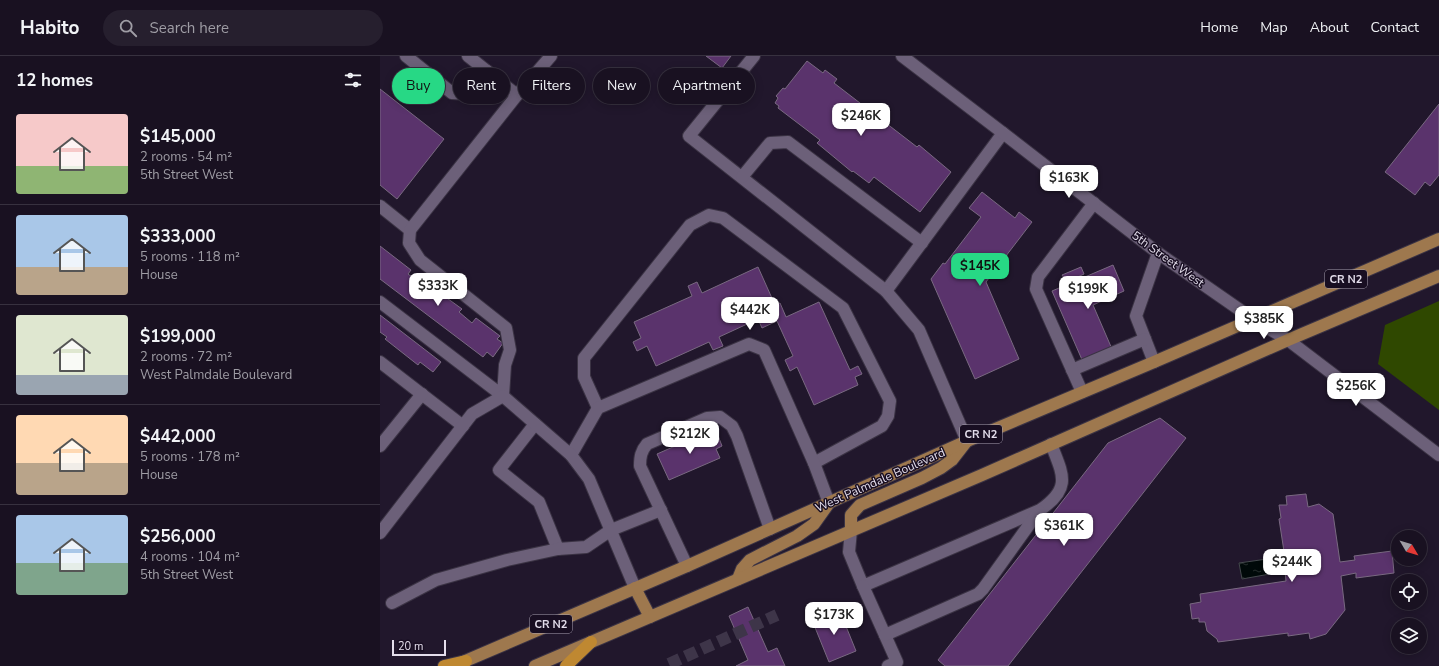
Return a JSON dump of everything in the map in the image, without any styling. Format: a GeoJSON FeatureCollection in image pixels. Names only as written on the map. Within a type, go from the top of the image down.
{"type":"FeatureCollection","features":[{"type":"Feature","properties":{"kind":"highway"},"geometry":{"type":"LineString","coordinates":[[566,666],[591,642]]}},
{"type":"Feature","properties":{"kind":"highway"},"geometry":{"type":"LineString","coordinates":[[444,666],[466,661]]}},
{"type":"Feature","properties":{"kind":"main road","name":"West Palmdale Boulevard"},"geometry":{"type":"LineString","coordinates":[[454,666],[687,566],[967,440],[1154,362],[1439,239]]}},
{"type":"Feature","properties":{"kind":"main road","name":"CR N2"},"geometry":{"type":"LineString","coordinates":[[535,666],[1439,276]]}},
{"type":"Feature","properties":{"kind":"main road"},"geometry":{"type":"LineString","coordinates":[[851,530],[852,515],[860,505],[922,478],[941,468],[952,460],[967,440]]}},
{"type":"Feature","properties":{"kind":"main road"},"geometry":{"type":"LineString","coordinates":[[738,579],[742,569],[750,560],[797,536],[814,524],[829,503]]}},
{"type":"Feature","properties":{"kind":"main road"},"geometry":{"type":"LineString","coordinates":[[635,588],[650,617]]}},
{"type":"Feature","properties":{"kind":"street"},"geometry":{"type":"LineString","coordinates":[[406,56],[453,93]]}},
{"type":"Feature","properties":{"kind":"street"},"geometry":{"type":"LineString","coordinates":[[468,56],[483,68]]}},
{"type":"Feature","properties":{"kind":"street"},"geometry":{"type":"LineString","coordinates":[[503,396],[505,365],[510,350],[506,328],[420,260],[409,243],[410,230],[517,95],[551,56]]}},
{"type":"Feature","properties":{"kind":"street"},"geometry":{"type":"LineString","coordinates":[[754,56],[690,136],[886,291],[919,330],[967,440]]}},
{"type":"Feature","properties":{"kind":"street","name":"5th Street West"},"geometry":{"type":"LineString","coordinates":[[902,56],[1158,253],[1253,319],[1288,340],[1439,455]]}},
{"type":"Feature","properties":{"kind":"street"},"geometry":{"type":"LineString","coordinates":[[510,89],[517,95]]}},
{"type":"Feature","properties":{"kind":"street"},"geometry":{"type":"LineString","coordinates":[[886,291],[1004,133]]}},
{"type":"Feature","properties":{"kind":"street"},"geometry":{"type":"LineString","coordinates":[[742,177],[770,143],[788,142],[922,243]]}},
{"type":"Feature","properties":{"kind":"street"},"geometry":{"type":"LineString","coordinates":[[1082,392],[1036,289],[1038,277],[1094,203]]}},
{"type":"Feature","properties":{"kind":"street"},"geometry":{"type":"LineString","coordinates":[[380,206],[410,230]]}},
{"type":"Feature","properties":{"kind":"street"},"geometry":{"type":"LineString","coordinates":[[598,408],[584,377],[584,358],[690,225],[709,216],[723,218],[843,308],[890,401],[888,416],[882,426],[814,463]]}},
{"type":"Feature","properties":{"kind":"street"},"geometry":{"type":"LineString","coordinates":[[1154,362],[1136,316],[1158,253]]}},
{"type":"Feature","properties":{"kind":"street"},"geometry":{"type":"LineString","coordinates":[[380,302],[503,396],[571,455],[589,479],[635,588]]}},
{"type":"Feature","properties":{"kind":"street"},"geometry":{"type":"LineString","coordinates":[[1072,370],[1145,339]]}},
{"type":"Feature","properties":{"kind":"street"},"geometry":{"type":"LineString","coordinates":[[571,455],[598,408],[749,344],[764,350],[814,463],[829,503]]}},
{"type":"Feature","properties":{"kind":"street"},"geometry":{"type":"LineString","coordinates":[[380,362],[463,426]]}},
{"type":"Feature","properties":{"kind":"street"},"geometry":{"type":"LineString","coordinates":[[380,446],[422,394]]}},
{"type":"Feature","properties":{"kind":"street"},"geometry":{"type":"LineString","coordinates":[[381,529],[472,414],[503,396]]}},
{"type":"Feature","properties":{"kind":"street"},"geometry":{"type":"LineString","coordinates":[[687,566],[640,466],[640,456],[647,444],[707,418],[720,417],[732,426],[737,436],[770,529]]}},
{"type":"Feature","properties":{"kind":"street"},"geometry":{"type":"LineString","coordinates":[[535,424],[499,470],[539,502],[558,549]]}},
{"type":"Feature","properties":{"kind":"street"},"geometry":{"type":"LineString","coordinates":[[863,586],[1040,510],[1055,498],[1061,485],[1062,474],[1051,444]]}},
{"type":"Feature","properties":{"kind":"street"},"geometry":{"type":"LineString","coordinates":[[392,603],[436,580],[507,560],[558,549],[586,547],[611,530],[661,510]]}},
{"type":"Feature","properties":{"kind":"street"},"geometry":{"type":"LineString","coordinates":[[885,635],[978,594],[1040,510]]}},
{"type":"Feature","properties":{"kind":"street"},"geometry":{"type":"LineString","coordinates":[[851,530],[849,552],[885,635],[894,665]]}},
{"type":"Feature","properties":{"kind":"green space"},"geometry":{"type":"Polygon","coordinates":[[[1439,301],[1439,410],[1378,364],[1385,325],[1439,301]]]}},
{"type":"Feature","properties":{"kind":"water"},"geometry":{"type":"Polygon","coordinates":[[[1267,559],[1270,574],[1242,579],[1239,563],[1267,559]]]}},
{"type":"Feature","properties":{"kind":"building"},"geometry":{"type":"Polygon","coordinates":[[[706,56],[731,56],[722,68],[706,56]]]}},
{"type":"Feature","properties":{"kind":"building"},"geometry":{"type":"Polygon","coordinates":[[[807,61],[823,73],[825,70],[837,79],[834,83],[917,147],[919,145],[951,172],[920,212],[874,177],[869,183],[853,171],[852,172],[817,143],[820,140],[778,108],[779,106],[775,103],[778,98],[776,96],[783,88],[785,89],[807,61]]]}},
{"type":"Feature","properties":{"kind":"building"},"geometry":{"type":"Polygon","coordinates":[[[380,89],[392,98],[392,104],[399,104],[444,139],[397,199],[380,185],[380,89]]]}},
{"type":"Feature","properties":{"kind":"building"},"geometry":{"type":"Polygon","coordinates":[[[1439,104],[1439,175],[1430,186],[1425,182],[1415,195],[1385,172],[1439,104]]]}},
{"type":"Feature","properties":{"kind":"building"},"geometry":{"type":"Polygon","coordinates":[[[982,192],[1015,218],[1019,212],[1032,222],[986,282],[1019,359],[975,379],[931,279],[943,263],[945,264],[981,217],[969,208],[982,192]]]}},
{"type":"Feature","properties":{"kind":"building"},"geometry":{"type":"Polygon","coordinates":[[[380,246],[411,270],[408,274],[426,288],[429,285],[462,309],[459,312],[472,323],[476,318],[500,336],[497,339],[503,343],[493,357],[487,352],[483,357],[380,279],[380,246]]]}},
{"type":"Feature","properties":{"kind":"building"},"geometry":{"type":"Polygon","coordinates":[[[1113,265],[1124,291],[1093,305],[1112,349],[1083,362],[1052,291],[1113,265]]]}},
{"type":"Feature","properties":{"kind":"building"},"geometry":{"type":"Polygon","coordinates":[[[758,267],[775,305],[780,303],[786,317],[819,302],[850,370],[858,366],[862,374],[855,377],[858,385],[814,405],[797,367],[790,371],[785,360],[793,356],[777,321],[762,328],[758,319],[719,337],[723,346],[713,350],[709,342],[656,366],[647,346],[637,351],[633,342],[641,338],[634,322],[692,296],[688,286],[697,282],[702,293],[758,267]]]}},
{"type":"Feature","properties":{"kind":"building"},"geometry":{"type":"Polygon","coordinates":[[[1081,267],[1084,274],[1067,282],[1062,275],[1081,267]]]}},
{"type":"Feature","properties":{"kind":"building"},"geometry":{"type":"Polygon","coordinates":[[[380,315],[441,362],[433,372],[420,362],[418,365],[385,339],[387,337],[380,332],[380,315]]]}},
{"type":"Feature","properties":{"kind":"building"},"geometry":{"type":"Polygon","coordinates":[[[1160,418],[1186,438],[1008,666],[945,666],[938,660],[1108,443],[1160,418]]]}},
{"type":"Feature","properties":{"kind":"building"},"geometry":{"type":"Polygon","coordinates":[[[707,432],[709,437],[717,433],[722,446],[716,449],[720,458],[669,480],[657,454],[707,432]]]}},
{"type":"Feature","properties":{"kind":"building"},"geometry":{"type":"Polygon","coordinates":[[[1306,494],[1308,507],[1319,504],[1333,514],[1340,562],[1355,560],[1354,556],[1391,551],[1391,566],[1393,566],[1394,573],[1356,578],[1356,573],[1341,576],[1345,610],[1326,634],[1310,639],[1309,633],[1288,636],[1288,633],[1218,642],[1217,639],[1207,631],[1205,622],[1199,622],[1199,618],[1192,619],[1190,604],[1201,602],[1200,594],[1286,581],[1285,571],[1287,571],[1279,519],[1281,518],[1279,505],[1287,505],[1286,496],[1306,494]]]}},
{"type":"Feature","properties":{"kind":"building"},"geometry":{"type":"Polygon","coordinates":[[[748,607],[768,652],[777,648],[785,666],[736,666],[748,660],[729,616],[748,607]]]}},
{"type":"Feature","properties":{"kind":"building"},"geometry":{"type":"Polygon","coordinates":[[[839,609],[856,651],[829,662],[812,620],[839,609]]]}},
{"type":"Feature","properties":{"kind":"tunnel"},"geometry":{"type":"LineString","coordinates":[[669,664],[777,615]]}}]}
